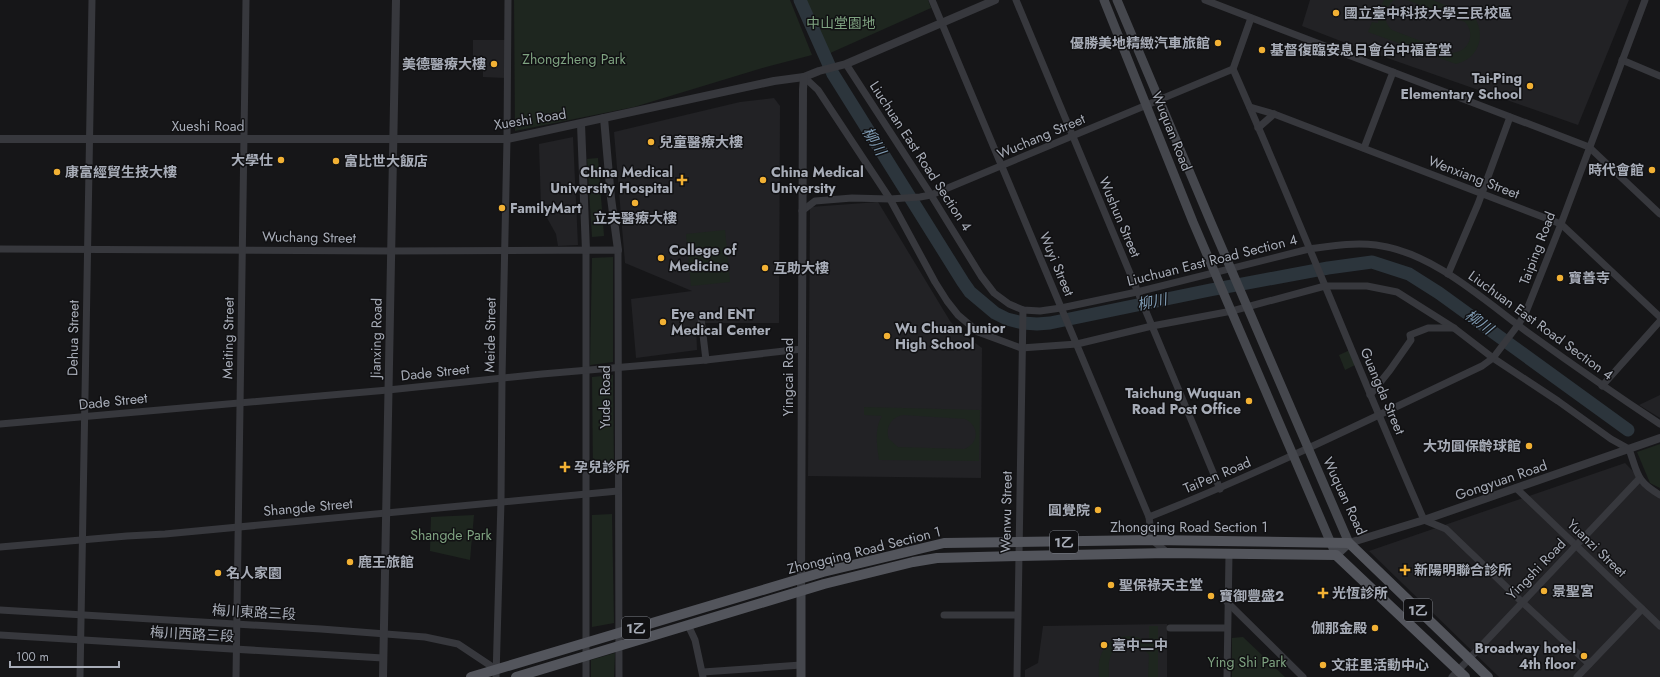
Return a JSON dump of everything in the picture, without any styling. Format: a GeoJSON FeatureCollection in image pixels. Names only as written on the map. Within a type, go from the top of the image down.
{"type":"FeatureCollection","features":[{"type":"Feature","properties":{"kind":"main road","name":"Wuquan Road"},"geometry":{"type":"LineString","coordinates":[[1104,0],[1215,272],[1336,555]]}},
{"type":"Feature","properties":{"kind":"main road","name":"Wuquan Road"},"geometry":{"type":"LineString","coordinates":[[1117,0],[1230,269],[1349,543],[1488,677]]}},
{"type":"Feature","properties":{"kind":"main road","name":"Zhongqing Road Section 1"},"geometry":{"type":"LineString","coordinates":[[471,677],[497,674],[586,643],[823,572],[944,543],[1152,540],[1349,543]]}},
{"type":"Feature","properties":{"kind":"main road"},"geometry":{"type":"LineString","coordinates":[[1336,555],[1349,543]]}},
{"type":"Feature","properties":{"kind":"main road","name":"Zhongqing Road Section 1"},"geometry":{"type":"LineString","coordinates":[[516,677],[824,584],[913,562],[937,558],[1168,553],[1336,555]]}},
{"type":"Feature","properties":{"kind":"main road","name":"1乙"},"geometry":{"type":"LineString","coordinates":[[1336,555],[1458,675]]}},
{"type":"Feature","properties":{"kind":"main road","name":"Yingcai Road"},"geometry":{"type":"LineString","coordinates":[[801,592],[801,677]]}},
{"type":"Feature","properties":{"kind":"street","name":"Dehua Street"},"geometry":{"type":"LineString","coordinates":[[80,677],[92,0]]}},
{"type":"Feature","properties":{"kind":"street","name":"Meiting Street"},"geometry":{"type":"LineString","coordinates":[[236,677],[246,0]]}},
{"type":"Feature","properties":{"kind":"street","name":"Jianxing Road"},"geometry":{"type":"LineString","coordinates":[[383,677],[396,0]]}},
{"type":"Feature","properties":{"kind":"street","name":"Meide Street"},"geometry":{"type":"LineString","coordinates":[[497,674],[507,139],[508,0]]}},
{"type":"Feature","properties":{"kind":"street","name":"Wuyi Street"},"geometry":{"type":"LineString","coordinates":[[932,0],[1149,517],[1152,540]]}},
{"type":"Feature","properties":{"kind":"street","name":"Xueshi Road"},"geometry":{"type":"LineString","coordinates":[[0,139],[507,139],[581,124],[774,80],[804,77],[819,71],[846,64],[995,0]]}},
{"type":"Feature","properties":{"kind":"street","name":"Wushun Street"},"geometry":{"type":"LineString","coordinates":[[1016,0],[1140,300],[1220,488]]}},
{"type":"Feature","properties":{"kind":"street"},"geometry":{"type":"LineString","coordinates":[[1205,0],[1589,147],[1660,214]]}},
{"type":"Feature","properties":{"kind":"street","name":"Taiping Road"},"geometry":{"type":"LineString","coordinates":[[1294,455],[1482,366],[1493,358],[1526,312],[1645,0]]}},
{"type":"Feature","properties":{"kind":"street"},"geometry":{"type":"LineString","coordinates":[[1233,69],[1251,18]]}},
{"type":"Feature","properties":{"kind":"street"},"geometry":{"type":"LineString","coordinates":[[1622,60],[1660,76]]}},
{"type":"Feature","properties":{"kind":"street","name":"Liuchuan East Road Section 4"},"geometry":{"type":"LineString","coordinates":[[846,64],[931,195],[981,276],[994,294],[1009,304],[1023,310],[1063,312],[1310,249],[1338,246],[1377,245],[1414,256],[1448,274],[1602,386],[1660,424]]}},
{"type":"Feature","properties":{"kind":"street","name":"Wuchang Street"},"geometry":{"type":"LineString","coordinates":[[802,212],[815,201],[852,198],[920,197],[931,195],[1002,167],[1233,69]]}},
{"type":"Feature","properties":{"kind":"street","name":"Guangda Street"},"geometry":{"type":"LineString","coordinates":[[1233,69],[1310,249],[1378,415],[1424,520]]}},
{"type":"Feature","properties":{"kind":"street"},"geometry":{"type":"LineString","coordinates":[[1364,148],[1393,72]]}},
{"type":"Feature","properties":{"kind":"street"},"geometry":{"type":"LineString","coordinates":[[804,77],[818,90],[893,198],[935,282],[958,315],[978,332],[1021,348],[1076,342],[1151,323],[1232,311],[1323,283],[1367,286],[1397,292],[1454,328],[1493,358],[1558,401],[1611,439],[1629,449],[1639,479],[1647,487],[1660,495]]}},
{"type":"Feature","properties":{"kind":"street","name":"Yingcai Road"},"geometry":{"type":"LineString","coordinates":[[801,592],[802,212],[804,77]]}},
{"type":"Feature","properties":{"kind":"street","name":"Wenxiang Street"},"geometry":{"type":"LineString","coordinates":[[1250,107],[1274,114],[1560,224],[1660,317]]}},
{"type":"Feature","properties":{"kind":"street"},"geometry":{"type":"LineString","coordinates":[[1258,128],[1274,114]]}},
{"type":"Feature","properties":{"kind":"street"},"geometry":{"type":"LineString","coordinates":[[1448,274],[1482,194],[1510,117]]}},
{"type":"Feature","properties":{"kind":"street","name":"Yude Road"},"geometry":{"type":"LineString","coordinates":[[604,118],[611,198],[618,250],[619,677]]}},
{"type":"Feature","properties":{"kind":"street","name":"Yude Road"},"geometry":{"type":"LineString","coordinates":[[581,124],[586,251],[586,677]]}},
{"type":"Feature","properties":{"kind":"street","name":"Wuchang Street"},"geometry":{"type":"LineString","coordinates":[[0,249],[242,249],[391,251],[618,250]]}},
{"type":"Feature","properties":{"kind":"street","name":"Wenwu Street"},"geometry":{"type":"LineString","coordinates":[[1017,677],[1021,348],[1023,310]]}},
{"type":"Feature","properties":{"kind":"street"},"geometry":{"type":"LineString","coordinates":[[701,318],[706,360]]}},
{"type":"Feature","properties":{"kind":"street"},"geometry":{"type":"LineString","coordinates":[[1602,386],[1660,321]]}},
{"type":"Feature","properties":{"kind":"street"},"geometry":{"type":"LineString","coordinates":[[1370,395],[1411,340],[1410,335],[1428,328],[1454,328]]}},
{"type":"Feature","properties":{"kind":"street","name":"Dade Street"},"geometry":{"type":"LineString","coordinates":[[0,424],[388,390],[542,374],[706,360],[802,349]]}},
{"type":"Feature","properties":{"kind":"street","name":"Gongyuan Road"},"geometry":{"type":"LineString","coordinates":[[1349,543],[1424,520],[1660,438]]}},
{"type":"Feature","properties":{"kind":"street","name":"TaiPen Road"},"geometry":{"type":"LineString","coordinates":[[1149,517],[1220,488],[1294,455]]}},
{"type":"Feature","properties":{"kind":"street","name":"Yingshi Road"},"geometry":{"type":"LineString","coordinates":[[1458,675],[1469,659],[1639,479]]}},
{"type":"Feature","properties":{"kind":"street","name":"Yuanzi Street"},"geometry":{"type":"LineString","coordinates":[[1516,488],[1660,626]]}},
{"type":"Feature","properties":{"kind":"street","name":"Shangde Street"},"geometry":{"type":"LineString","coordinates":[[0,547],[165,534],[618,490]]}},
{"type":"Feature","properties":{"kind":"street"},"geometry":{"type":"LineString","coordinates":[[1424,520],[1446,529],[1589,664]]}},
{"type":"Feature","properties":{"kind":"street"},"geometry":{"type":"LineString","coordinates":[[1152,540],[1168,553]]}},
{"type":"Feature","properties":{"kind":"street"},"geometry":{"type":"LineString","coordinates":[[1227,677],[1227,602],[1229,554]]}},
{"type":"Feature","properties":{"kind":"street"},"geometry":{"type":"LineString","coordinates":[[1227,602],[1303,677]]}},
{"type":"Feature","properties":{"kind":"street"},"geometry":{"type":"LineString","coordinates":[[1576,677],[1642,609]]}},
{"type":"Feature","properties":{"kind":"street","name":"梅川東路三段"},"geometry":{"type":"LineString","coordinates":[[0,610],[425,637],[458,644],[497,674]]}},
{"type":"Feature","properties":{"kind":"street"},"geometry":{"type":"LineString","coordinates":[[944,615],[1017,615]]}},
{"type":"Feature","properties":{"kind":"street"},"geometry":{"type":"LineString","coordinates":[[688,625],[695,640],[703,674],[801,665]]}},
{"type":"Feature","properties":{"kind":"street"},"geometry":{"type":"LineString","coordinates":[[1170,628],[1227,628]]}},
{"type":"Feature","properties":{"kind":"street","name":"梅川西路三段"},"geometry":{"type":"LineString","coordinates":[[0,635],[383,658]]}},
{"type":"Feature","properties":{"kind":"shaded area","name":"Tai-Ping Elementary School"},"geometry":{"type":"Polygon","coordinates":[[[1310,0],[1629,0],[1578,125],[1356,47],[1302,26],[1310,0]]]}},
{"type":"Feature","properties":{"kind":"shaded area","name":"美德醫療大樓"},"geometry":{"type":"Polygon","coordinates":[[[473,40],[505,40],[505,78],[483,77],[483,57],[473,57],[473,40]]]}},
{"type":"Feature","properties":{"kind":"shaded area"},"geometry":{"type":"Polygon","coordinates":[[[774,98],[780,106],[779,323],[696,323],[697,350],[636,358],[631,299],[692,291],[625,263],[614,132],[740,102],[774,98]]]}},
{"type":"Feature","properties":{"kind":"shaded area","name":"China Medical University Hospital"},"geometry":{"type":"Polygon","coordinates":[[[573,137],[578,245],[558,246],[556,234],[541,207],[539,144],[573,137]]]}},
{"type":"Feature","properties":{"kind":"shaded area","name":"Wu Chuan Junior High School"},"geometry":{"type":"Polygon","coordinates":[[[878,202],[950,321],[959,331],[982,348],[981,478],[808,476],[810,207],[878,202]]]}},
{"type":"Feature","properties":{"kind":"shaded area"},"geometry":{"type":"Polygon","coordinates":[[[1660,395],[1660,418],[1639,405],[1660,395]]]}},
{"type":"Feature","properties":{"kind":"shaded area"},"geometry":{"type":"Polygon","coordinates":[[[1625,463],[1660,499],[1660,677],[1499,677],[1369,551],[1625,463]]]}},
{"type":"Feature","properties":{"kind":"shaded area","name":"臺中二中"},"geometry":{"type":"Polygon","coordinates":[[[1167,624],[1167,677],[1025,677],[1025,670],[1038,663],[1043,626],[1167,624]]]}},
{"type":"Feature","properties":{"kind":"green space","name":"Zhongzheng Park"},"geometry":{"type":"Polygon","coordinates":[[[514,0],[790,0],[812,55],[766,67],[634,107],[515,131],[514,0]]]}},
{"type":"Feature","properties":{"kind":"green space","name":"中山堂園地"},"geometry":{"type":"Polygon","coordinates":[[[806,0],[928,0],[931,8],[828,54],[806,0]]]}},
{"type":"Feature","properties":{"kind":"green space"},"geometry":{"type":"Polygon","coordinates":[[[1384,0],[1394,0],[1386,11],[1387,23],[1392,30],[1452,53],[1463,49],[1469,42],[1470,32],[1465,22],[1407,0],[1433,0],[1475,18],[1480,32],[1480,40],[1475,52],[1464,61],[1456,64],[1368,32],[1372,22],[1378,23],[1378,12],[1384,0]]]}},
{"type":"Feature","properties":{"kind":"green space"},"geometry":{"type":"Polygon","coordinates":[[[598,158],[604,236],[592,237],[587,159],[598,158]]]}},
{"type":"Feature","properties":{"kind":"green space"},"geometry":{"type":"Polygon","coordinates":[[[725,230],[730,282],[691,286],[686,234],[725,230]]]}},
{"type":"Feature","properties":{"kind":"green space"},"geometry":{"type":"Polygon","coordinates":[[[613,257],[613,362],[590,365],[592,258],[613,257]]]}},
{"type":"Feature","properties":{"kind":"green space"},"geometry":{"type":"Polygon","coordinates":[[[1350,350],[1357,364],[1345,370],[1339,355],[1350,350]]]}},
{"type":"Feature","properties":{"kind":"green space"},"geometry":{"type":"Polygon","coordinates":[[[613,375],[614,473],[593,474],[592,377],[613,375]]]}},
{"type":"Feature","properties":{"kind":"green space"},"geometry":{"type":"Polygon","coordinates":[[[864,407],[980,410],[979,461],[879,460],[877,432],[879,421],[882,416],[864,415],[864,407]],[[903,415],[892,421],[889,427],[888,435],[889,439],[898,447],[964,449],[973,443],[976,435],[973,426],[965,419],[903,415]]]}},
{"type":"Feature","properties":{"kind":"green space"},"geometry":{"type":"Polygon","coordinates":[[[1660,444],[1660,488],[1650,483],[1637,452],[1660,444]]]}},
{"type":"Feature","properties":{"kind":"green space"},"geometry":{"type":"Polygon","coordinates":[[[612,514],[614,623],[592,627],[592,515],[612,514]]]}},
{"type":"Feature","properties":{"kind":"green space","name":"Shangde Park"},"geometry":{"type":"Polygon","coordinates":[[[474,515],[470,560],[430,551],[431,517],[474,515]]]}},
{"type":"Feature","properties":{"kind":"green space"},"geometry":{"type":"Polygon","coordinates":[[[1149,626],[1158,626],[1158,677],[1148,677],[1149,655],[1145,650],[1128,644],[1122,645],[1113,652],[1109,662],[1109,677],[1099,677],[1099,660],[1103,651],[1108,645],[1113,640],[1127,636],[1149,642],[1149,626]]]}},
{"type":"Feature","properties":{"kind":"green space","name":"Ying Shi Park"},"geometry":{"type":"Polygon","coordinates":[[[1243,637],[1285,677],[1232,677],[1232,638],[1243,637]]]}},
{"type":"Feature","properties":{"kind":"green space"},"geometry":{"type":"Polygon","coordinates":[[[615,653],[614,677],[591,677],[591,660],[615,653]]]}},
{"type":"Feature","properties":{"kind":"waterway","name":"柳川"},"geometry":{"type":"LineString","coordinates":[[800,0],[833,74],[963,282],[970,292],[995,313],[1007,319],[1023,323],[1050,323],[1210,290],[1328,268],[1372,262],[1409,274],[1439,293],[1628,430]]}},
{"type":"Feature","properties":{"kind":"place","name":"國立臺中科技大學三民校區"},"geometry":{"type":"Point","coordinates":[1336,13]}},
{"type":"Feature","properties":{"kind":"place","name":"優勝美地精緻汽車旅館"},"geometry":{"type":"Point","coordinates":[1218,43]}},
{"type":"Feature","properties":{"kind":"place","name":"基督復臨安息日會台中福音堂"},"geometry":{"type":"Point","coordinates":[1262,50]}},
{"type":"Feature","properties":{"kind":"place","name":"美德醫療大樓"},"geometry":{"type":"Point","coordinates":[494,64]}},
{"type":"Feature","properties":{"kind":"place","name":"Tai-Ping Elementary School"},"geometry":{"type":"Point","coordinates":[1530,86]}},
{"type":"Feature","properties":{"kind":"place","name":"兒童醫療大樓"},"geometry":{"type":"Point","coordinates":[651,142]}},
{"type":"Feature","properties":{"kind":"place","name":"大學仕"},"geometry":{"type":"Point","coordinates":[281,160]}},
{"type":"Feature","properties":{"kind":"place","name":"富比世大飯店"},"geometry":{"type":"Point","coordinates":[336,161]}},
{"type":"Feature","properties":{"kind":"place","name":"時代會館"},"geometry":{"type":"Point","coordinates":[1652,170]}},
{"type":"Feature","properties":{"kind":"place","name":"康富經貿生技大樓"},"geometry":{"type":"Point","coordinates":[57,172]}},
{"type":"Feature","properties":{"kind":"place","name":"China Medical University Hospital"},"geometry":{"type":"Point","coordinates":[682,180]}},
{"type":"Feature","properties":{"kind":"place","name":"China Medical University"},"geometry":{"type":"Point","coordinates":[763,180]}},
{"type":"Feature","properties":{"kind":"place","name":"立夫醫療大樓"},"geometry":{"type":"Point","coordinates":[635,203]}},
{"type":"Feature","properties":{"kind":"place","name":"FamilyMart"},"geometry":{"type":"Point","coordinates":[502,208]}},
{"type":"Feature","properties":{"kind":"place","name":"College of Medicine"},"geometry":{"type":"Point","coordinates":[661,258]}},
{"type":"Feature","properties":{"kind":"place","name":"互助大樓"},"geometry":{"type":"Point","coordinates":[765,268]}},
{"type":"Feature","properties":{"kind":"place","name":"寶善寺"},"geometry":{"type":"Point","coordinates":[1560,278]}},
{"type":"Feature","properties":{"kind":"place","name":"Eye and ENT Medical Center"},"geometry":{"type":"Point","coordinates":[663,322]}},
{"type":"Feature","properties":{"kind":"place","name":"Wu Chuan Junior High School"},"geometry":{"type":"Point","coordinates":[887,336]}},
{"type":"Feature","properties":{"kind":"place","name":"Taichung Wuquan Road Post Office"},"geometry":{"type":"Point","coordinates":[1249,401]}},
{"type":"Feature","properties":{"kind":"place","name":"大功圓保齡球館"},"geometry":{"type":"Point","coordinates":[1529,446]}},
{"type":"Feature","properties":{"kind":"place","name":"孕兒診所"},"geometry":{"type":"Point","coordinates":[565,467]}},
{"type":"Feature","properties":{"kind":"place","name":"圓覺院"},"geometry":{"type":"Point","coordinates":[1098,510]}},
{"type":"Feature","properties":{"kind":"place","name":"鹿王旅館"},"geometry":{"type":"Point","coordinates":[350,562]}},
{"type":"Feature","properties":{"kind":"place","name":"新陽明聯合診所"},"geometry":{"type":"Point","coordinates":[1405,570]}},
{"type":"Feature","properties":{"kind":"place","name":"名人家園"},"geometry":{"type":"Point","coordinates":[218,573]}},
{"type":"Feature","properties":{"kind":"place","name":"聖保祿天主堂"},"geometry":{"type":"Point","coordinates":[1111,585]}},
{"type":"Feature","properties":{"kind":"place","name":"景聖宮"},"geometry":{"type":"Point","coordinates":[1544,591]}},
{"type":"Feature","properties":{"kind":"place","name":"光恆診所"},"geometry":{"type":"Point","coordinates":[1323,593]}},
{"type":"Feature","properties":{"kind":"place","name":"寶御豐盛2"},"geometry":{"type":"Point","coordinates":[1211,596]}},
{"type":"Feature","properties":{"kind":"place","name":"伽那金殿"},"geometry":{"type":"Point","coordinates":[1375,628]}},
{"type":"Feature","properties":{"kind":"place","name":"臺中二中"},"geometry":{"type":"Point","coordinates":[1104,645]}},
{"type":"Feature","properties":{"kind":"place","name":"Broadway hotel 4th floor"},"geometry":{"type":"Point","coordinates":[1584,656]}},
{"type":"Feature","properties":{"kind":"place","name":"文莊里活動中心"},"geometry":{"type":"Point","coordinates":[1323,665]}}]}
